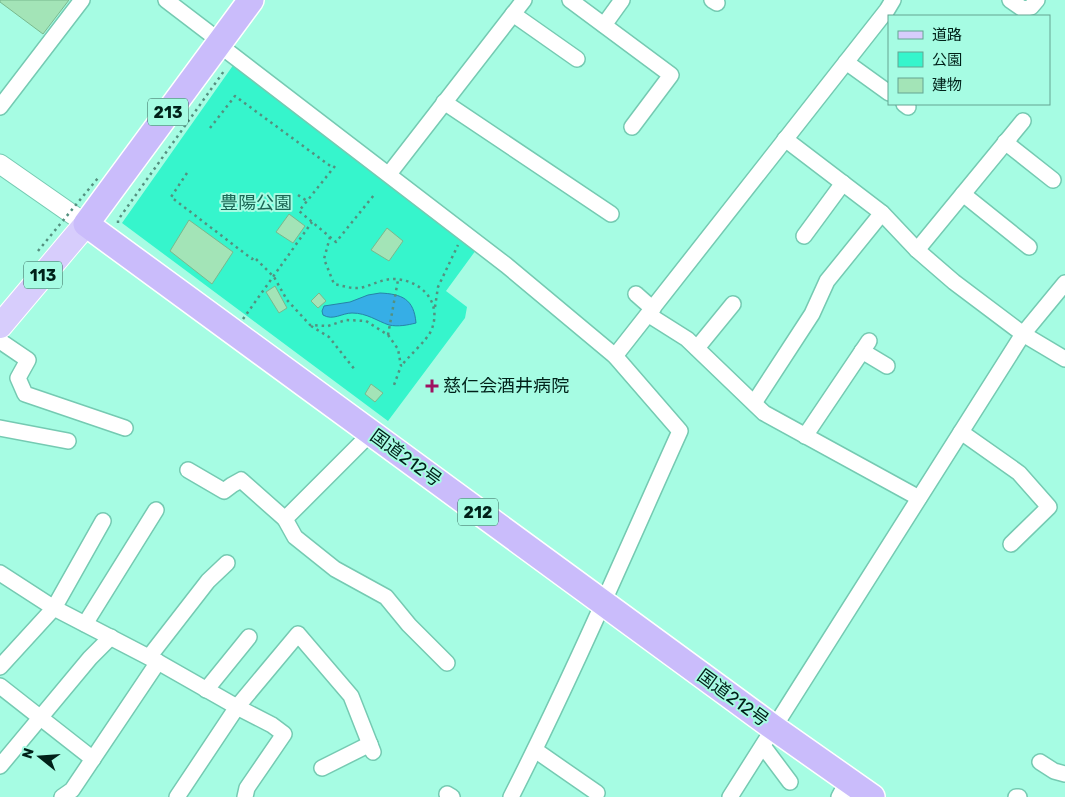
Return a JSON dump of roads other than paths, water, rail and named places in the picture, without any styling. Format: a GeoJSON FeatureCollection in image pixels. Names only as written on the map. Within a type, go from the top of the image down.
{"type":"FeatureCollection","features":[{"type":"Feature","properties":{"kind":"highway","name":"213"},"geometry":{"type":"LineString","coordinates":[[86,224],[222,51],[251,0]]}},
{"type":"Feature","properties":{"kind":"highway","name":"国道212号"},"geometry":{"type":"LineString","coordinates":[[86,224],[603,603],[769,737],[844,789],[872,797]]}},
{"type":"Feature","properties":{"kind":"main road","name":"113"},"geometry":{"type":"LineString","coordinates":[[0,326],[86,224]]}},
{"type":"Feature","properties":{"kind":"street"},"geometry":{"type":"LineString","coordinates":[[0,107],[82,0]]}},
{"type":"Feature","properties":{"kind":"street"},"geometry":{"type":"LineString","coordinates":[[166,0],[222,51],[389,174],[506,265],[615,356],[680,431],[603,603],[535,750],[511,797]]}},
{"type":"Feature","properties":{"kind":"street"},"geometry":{"type":"LineString","coordinates":[[389,174],[524,0]]}},
{"type":"Feature","properties":{"kind":"street"},"geometry":{"type":"LineString","coordinates":[[570,0],[671,75],[632,127]]}},
{"type":"Feature","properties":{"kind":"street"},"geometry":{"type":"LineString","coordinates":[[604,25],[622,0]]}},
{"type":"Feature","properties":{"kind":"street"},"geometry":{"type":"LineString","coordinates":[[615,356],[893,0]]}},
{"type":"Feature","properties":{"kind":"street"},"geometry":{"type":"LineString","coordinates":[[1010,0],[1023,8],[1031,7],[1037,0]]}},
{"type":"Feature","properties":{"kind":"street"},"geometry":{"type":"LineString","coordinates":[[513,14],[577,59]]}},
{"type":"Feature","properties":{"kind":"street"},"geometry":{"type":"LineString","coordinates":[[846,62],[888,92]]}},
{"type":"Feature","properties":{"kind":"street"},"geometry":{"type":"LineString","coordinates":[[444,102],[611,214]]}},
{"type":"Feature","properties":{"kind":"street"},"geometry":{"type":"LineString","coordinates":[[917,250],[1023,121]]}},
{"type":"Feature","properties":{"kind":"street"},"geometry":{"type":"LineString","coordinates":[[785,140],[882,213],[917,250],[954,282],[1023,334],[1065,359]]}},
{"type":"Feature","properties":{"kind":"street"},"geometry":{"type":"LineString","coordinates":[[1005,142],[1053,180]]}},
{"type":"Feature","properties":{"kind":"street"},"geometry":{"type":"LineString","coordinates":[[0,164],[86,224]]}},
{"type":"Feature","properties":{"kind":"street"},"geometry":{"type":"LineString","coordinates":[[804,236],[843,184]]}},
{"type":"Feature","properties":{"kind":"street"},"geometry":{"type":"LineString","coordinates":[[963,194],[1029,247]]}},
{"type":"Feature","properties":{"kind":"street"},"geometry":{"type":"LineString","coordinates":[[754,403],[812,314],[828,281],[882,213]]}},
{"type":"Feature","properties":{"kind":"street"},"geometry":{"type":"LineString","coordinates":[[730,797],[1023,334],[1065,283]]}},
{"type":"Feature","properties":{"kind":"street"},"geometry":{"type":"LineString","coordinates":[[636,294],[651,312],[687,339],[764,413],[919,498]]}},
{"type":"Feature","properties":{"kind":"street"},"geometry":{"type":"LineString","coordinates":[[697,348],[733,304]]}},
{"type":"Feature","properties":{"kind":"street"},"geometry":{"type":"LineString","coordinates":[[0,341],[28,360],[18,378],[24,394],[125,428]]}},
{"type":"Feature","properties":{"kind":"street"},"geometry":{"type":"LineString","coordinates":[[805,436],[866,346],[887,366]]}},
{"type":"Feature","properties":{"kind":"street"},"geometry":{"type":"LineString","coordinates":[[0,428],[68,441]]}},
{"type":"Feature","properties":{"kind":"street"},"geometry":{"type":"LineString","coordinates":[[961,432],[1019,473],[1049,508],[1011,544]]}},
{"type":"Feature","properties":{"kind":"street"},"geometry":{"type":"LineString","coordinates":[[285,519],[370,433]]}},
{"type":"Feature","properties":{"kind":"street"},"geometry":{"type":"LineString","coordinates":[[188,470],[224,491],[241,480],[285,519],[295,537],[335,569],[386,597],[409,625],[447,663]]}},
{"type":"Feature","properties":{"kind":"street"},"geometry":{"type":"LineString","coordinates":[[85,624],[156,510]]}},
{"type":"Feature","properties":{"kind":"street"},"geometry":{"type":"LineString","coordinates":[[0,667],[54,608],[103,522]]}},
{"type":"Feature","properties":{"kind":"street"},"geometry":{"type":"LineString","coordinates":[[72,795],[153,660],[208,582],[226,562]]}},
{"type":"Feature","properties":{"kind":"street"},"geometry":{"type":"LineString","coordinates":[[0,573],[54,608],[111,637],[237,708],[272,725],[284,734],[247,788],[245,797]]}},
{"type":"Feature","properties":{"kind":"street"},"geometry":{"type":"LineString","coordinates":[[177,797],[237,708],[298,634],[351,696],[372,748],[322,768]]}},
{"type":"Feature","properties":{"kind":"street"},"geometry":{"type":"LineString","coordinates":[[0,766],[90,658],[111,637]]}},
{"type":"Feature","properties":{"kind":"street"},"geometry":{"type":"LineString","coordinates":[[206,690],[248,637]]}},
{"type":"Feature","properties":{"kind":"street"},"geometry":{"type":"LineString","coordinates":[[0,686],[93,760]]}},
{"type":"Feature","properties":{"kind":"street"},"geometry":{"type":"LineString","coordinates":[[769,737],[790,782]]}},
{"type":"Feature","properties":{"kind":"street"},"geometry":{"type":"LineString","coordinates":[[535,750],[597,793]]}},
{"type":"Feature","properties":{"kind":"street"},"geometry":{"type":"LineString","coordinates":[[1040,762],[1054,771],[1065,774]]}},
{"type":"Feature","properties":{"kind":"water"},"geometry":{"type":"Polygon","coordinates":[[[380,293],[406,299],[413,308],[416,323],[392,326],[357,313],[330,317],[323,315],[324,306],[350,302],[368,295],[380,293]]]}},
{"type":"Feature","properties":{"kind":"place","name":"慈仁会酒井病院"},"geometry":{"type":"Point","coordinates":[432,386]}},
{"type":"Feature","properties":{"kind":"park label","name":"豊陽公園"},"geometry":{"type":"Point","coordinates":[256,203]}}]}
